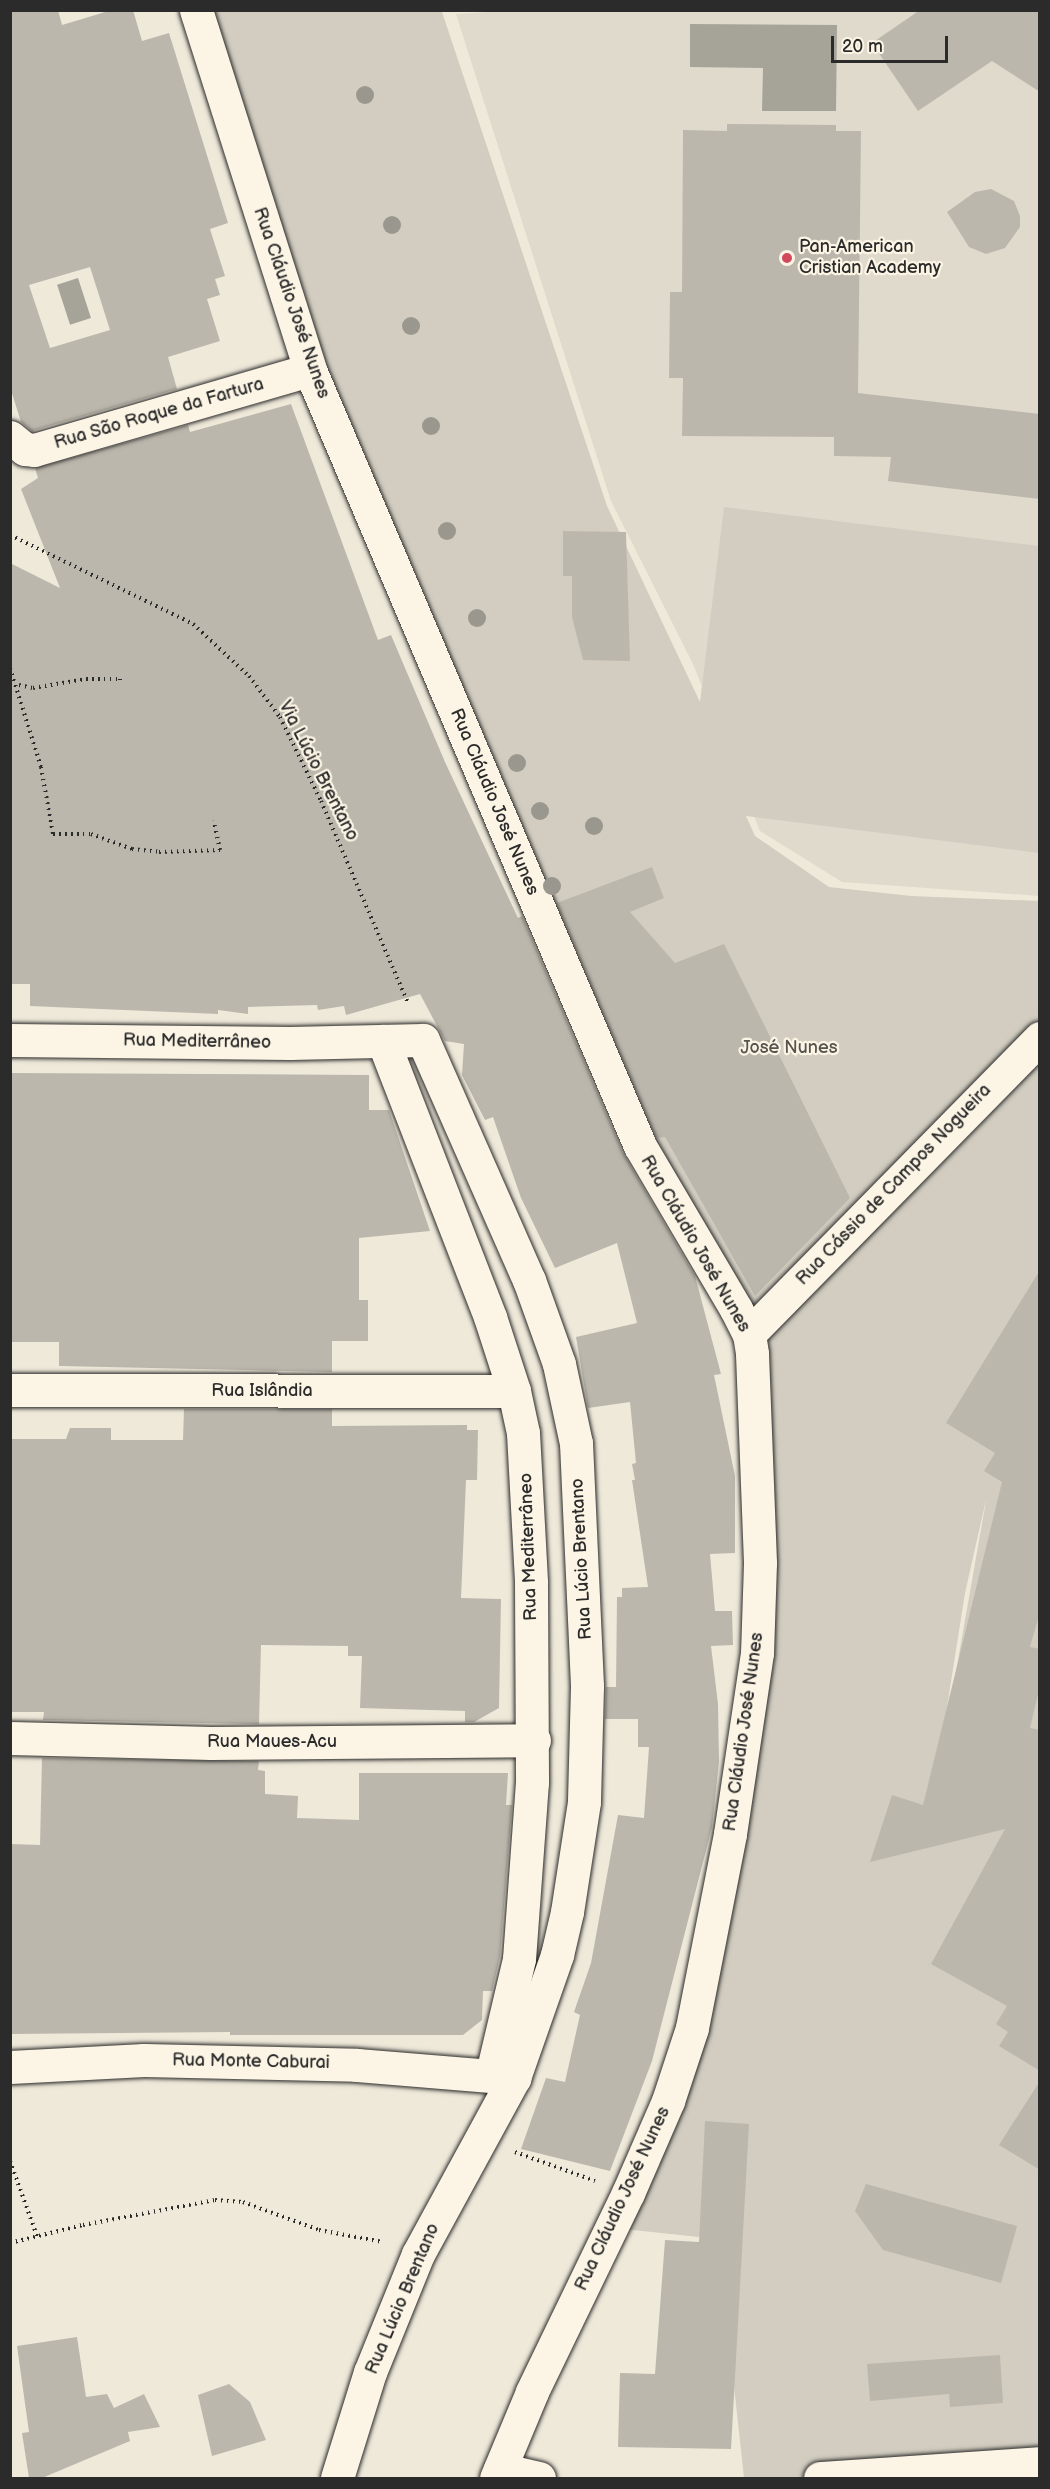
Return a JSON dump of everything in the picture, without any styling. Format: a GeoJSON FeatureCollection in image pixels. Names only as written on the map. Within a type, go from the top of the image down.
{"type":"FeatureCollection","features":[{"type":"Feature","properties":{"kind":"street","name":"Rua Cláudio José Nunes"},"geometry":{"type":"LineString","coordinates":[[196,10],[310,370],[640,1146],[749,1334],[760,1563],[757,1653],[730,1834],[692,2028],[668,2101],[628,2193],[532,2392],[498,2474]]}},
{"type":"Feature","properties":{"kind":"street","name":"Rua São Roque da Fartura"},"geometry":{"type":"LineString","coordinates":[[10,437],[25,449],[34,450],[310,370]]}},
{"type":"Feature","properties":{"kind":"street","name":"Rua Cássio de Campos Nogueira"},"geometry":{"type":"LineString","coordinates":[[749,1334],[1040,1038]]}},
{"type":"Feature","properties":{"kind":"street","name":"Rua Mediterrâneo"},"geometry":{"type":"LineString","coordinates":[[10,1040],[423,1040]]}},
{"type":"Feature","properties":{"kind":"street","name":"Rua Lúcio Brentano"},"geometry":{"type":"LineString","coordinates":[[337,2478],[370,2372],[418,2254],[481,2137],[502,2082],[557,1955],[584,1802],[587,1686],[576,1443],[559,1364],[530,1280],[423,1040]]}},
{"type":"Feature","properties":{"kind":"street","name":"Rua Mediterrâneo"},"geometry":{"type":"LineString","coordinates":[[383,1041],[490,1317],[514,1391],[523,1433],[529,1502],[534,1740],[519,1959],[502,2082]]}},
{"type":"Feature","properties":{"kind":"street","name":"Rua Islândia"},"geometry":{"type":"LineString","coordinates":[[10,1389],[514,1391]]}},
{"type":"Feature","properties":{"kind":"street","name":"Rua Maues-Acu"},"geometry":{"type":"LineString","coordinates":[[10,1738],[211,1743],[534,1740]]}},
{"type":"Feature","properties":{"kind":"street","name":"Rua Monte Caburai"},"geometry":{"type":"LineString","coordinates":[[10,2067],[144,2060],[357,2065],[502,2082]]}},
{"type":"Feature","properties":{"kind":"street"},"geometry":{"type":"LineString","coordinates":[[820,2478],[1040,2463]]}},
{"type":"Feature","properties":{"kind":"street"},"geometry":{"type":"LineString","coordinates":[[498,2474],[539,2478]]}},
{"type":"Feature","properties":{"kind":"path","name":"Via Lúcio Brentano"},"geometry":{"type":"LineString","coordinates":[[10,535],[193,624],[249,676],[280,717],[321,801],[423,1040]]}},
{"type":"Feature","properties":{"kind":"path"},"geometry":{"type":"LineString","coordinates":[[10,668],[19,685],[53,834],[91,834],[132,849],[159,852],[220,850],[214,821]]}},
{"type":"Feature","properties":{"kind":"path"},"geometry":{"type":"LineString","coordinates":[[19,685],[33,688],[86,679],[120,679],[120,685]]}},
{"type":"Feature","properties":{"kind":"path"},"geometry":{"type":"LineString","coordinates":[[481,2137],[628,2193]]}},
{"type":"Feature","properties":{"kind":"path"},"geometry":{"type":"LineString","coordinates":[[10,2161],[37,2236]]}},
{"type":"Feature","properties":{"kind":"path"},"geometry":{"type":"LineString","coordinates":[[10,2243],[215,2200],[243,2202],[319,2230],[388,2243],[418,2254]]}},
{"type":"Feature","properties":{"kind":"shaded area","name":"Pan-American Cristian Academy"},"geometry":{"type":"Polygon","coordinates":[[[522,10],[1039,11],[1039,896],[842,882],[760,831],[693,664],[611,501],[456,14],[522,10]]]}},
{"type":"Feature","properties":{"kind":"shaded area"},"geometry":{"type":"Polygon","coordinates":[[[690,24],[837,25],[836,111],[762,111],[763,68],[690,67],[690,24]]]}},
{"type":"Feature","properties":{"kind":"shaded area"},"geometry":{"type":"Polygon","coordinates":[[[78,278],[91,318],[70,325],[57,285],[78,278]]]}},
{"type":"Feature","properties":{"kind":"green space","name":"José Nunes"},"geometry":{"type":"Polygon","coordinates":[[[206,11],[444,11],[442,12],[607,506],[700,702],[724,507],[1039,546],[1039,853],[746,816],[755,836],[829,887],[911,896],[1040,901],[1039,1030],[754,1322],[655,1156],[319,370],[206,11]]]}},
{"type":"Feature","properties":{"kind":"green space"},"geometry":{"type":"Polygon","coordinates":[[[1039,1045],[1039,2462],[803,2478],[744,2478],[718,2239],[614,2228],[636,2176],[735,1813],[752,1335],[1039,1045]],[[986,1500],[965,1593],[923,1859],[986,1500]]]}},
{"type":"Feature","properties":{"kind":"building"},"geometry":{"type":"Polygon","coordinates":[[[10,10],[58,10],[62,25],[112,10],[133,10],[142,41],[169,33],[228,223],[210,229],[225,276],[215,279],[220,295],[207,299],[220,341],[168,357],[177,389],[32,431],[21,422],[10,387],[10,10]],[[90,267],[29,285],[50,348],[110,330],[90,267]]]}},
{"type":"Feature","properties":{"kind":"building"},"geometry":{"type":"Polygon","coordinates":[[[920,10],[1040,10],[1040,92],[992,61],[918,111],[872,43],[920,10]]]}},
{"type":"Feature","properties":{"kind":"building"},"geometry":{"type":"Polygon","coordinates":[[[727,124],[836,125],[836,131],[861,131],[858,393],[1040,414],[1040,499],[888,481],[891,457],[834,456],[834,437],[682,436],[683,378],[669,378],[670,292],[682,292],[683,130],[727,131],[727,124]]]}},
{"type":"Feature","properties":{"kind":"building"},"geometry":{"type":"Polygon","coordinates":[[[991,189],[1014,201],[1020,216],[1020,227],[1005,248],[986,254],[969,247],[947,212],[975,192],[991,189]]]}},
{"type":"Feature","properties":{"kind":"building"},"geometry":{"type":"Polygon","coordinates":[[[291,404],[378,640],[391,635],[445,762],[518,918],[522,916],[623,1153],[695,1276],[721,1374],[714,1375],[735,1476],[735,1553],[710,1554],[715,1611],[732,1611],[733,1645],[711,1646],[718,1704],[719,1762],[712,1827],[652,2061],[610,2171],[521,2149],[546,2078],[565,2082],[580,2015],[574,2012],[591,1963],[618,1815],[644,1818],[649,1747],[638,1747],[638,1719],[605,1719],[606,1687],[616,1687],[617,1597],[622,1597],[622,1588],[648,1587],[632,1480],[635,1480],[632,1464],[636,1463],[630,1402],[588,1408],[576,1337],[637,1323],[617,1243],[555,1268],[521,1198],[493,1117],[485,1120],[462,1075],[464,1044],[445,1041],[420,994],[346,1015],[344,1006],[318,1010],[317,1005],[248,1007],[248,1014],[218,1010],[218,1014],[30,1006],[30,984],[10,984],[10,563],[60,588],[21,489],[38,478],[35,468],[188,425],[190,432],[291,404]]]}},
{"type":"Feature","properties":{"kind":"building"},"geometry":{"type":"Polygon","coordinates":[[[563,531],[626,532],[630,661],[583,660],[572,617],[572,576],[563,576],[563,531]]]}},
{"type":"Feature","properties":{"kind":"building"},"geometry":{"type":"Polygon","coordinates":[[[652,867],[664,898],[630,912],[675,963],[724,944],[850,1198],[755,1296],[665,1137],[657,1138],[557,903],[652,867]]]}},
{"type":"Feature","properties":{"kind":"building"},"geometry":{"type":"Polygon","coordinates":[[[10,1073],[369,1075],[369,1110],[389,1110],[430,1231],[359,1238],[359,1300],[368,1300],[368,1341],[332,1341],[332,1372],[59,1366],[59,1342],[10,1342],[10,1073]]]}},
{"type":"Feature","properties":{"kind":"building"},"geometry":{"type":"Polygon","coordinates":[[[1040,1270],[1040,1612],[1030,1647],[1040,1649],[1040,1686],[1030,1728],[1040,1730],[1040,2071],[999,2046],[1008,2032],[996,2024],[1007,2006],[931,1964],[1005,1829],[870,1862],[892,1795],[923,1805],[1002,1482],[984,1471],[995,1453],[946,1423],[1040,1270]]]}},
{"type":"Feature","properties":{"kind":"building"},"geometry":{"type":"Polygon","coordinates":[[[184,1409],[332,1409],[332,1426],[467,1425],[467,1430],[478,1430],[477,1480],[466,1480],[461,1598],[501,1599],[499,1708],[474,1722],[465,1722],[465,1711],[360,1708],[362,1656],[348,1656],[348,1646],[261,1645],[259,1724],[43,1720],[44,1712],[10,1712],[10,1439],[66,1439],[70,1428],[111,1428],[111,1440],[183,1440],[184,1409]]]}},
{"type":"Feature","properties":{"kind":"building"},"geometry":{"type":"Polygon","coordinates":[[[42,1758],[259,1761],[258,1770],[265,1771],[265,1794],[298,1796],[297,1818],[359,1820],[359,1773],[508,1773],[506,1805],[512,1805],[500,1956],[492,1991],[483,1991],[482,2020],[463,2035],[230,2035],[230,2032],[10,2034],[10,1844],[40,1845],[42,1758]]]}},
{"type":"Feature","properties":{"kind":"building"},"geometry":{"type":"Polygon","coordinates":[[[1040,2081],[1040,2170],[999,2145],[1040,2081]]]}},
{"type":"Feature","properties":{"kind":"building"},"geometry":{"type":"Polygon","coordinates":[[[705,2121],[749,2124],[731,2449],[618,2447],[620,2373],[655,2374],[665,2240],[699,2242],[705,2121]]]}},
{"type":"Feature","properties":{"kind":"building"},"geometry":{"type":"Polygon","coordinates":[[[866,2184],[1017,2226],[1001,2283],[883,2250],[855,2211],[866,2184]]]}},
{"type":"Feature","properties":{"kind":"building"},"geometry":{"type":"Polygon","coordinates":[[[77,2337],[86,2397],[107,2394],[114,2408],[144,2394],[160,2427],[128,2432],[130,2441],[42,2478],[29,2478],[22,2433],[29,2432],[17,2346],[77,2337]]]}},
{"type":"Feature","properties":{"kind":"building"},"geometry":{"type":"Polygon","coordinates":[[[1000,2355],[1003,2403],[950,2407],[949,2394],[870,2401],[867,2364],[1000,2355]]]}},
{"type":"Feature","properties":{"kind":"building"},"geometry":{"type":"Polygon","coordinates":[[[229,2384],[250,2402],[266,2440],[212,2456],[198,2395],[229,2384]]]}},
{"type":"Feature","properties":{"kind":"place","name":"Pan-American Cristian Academy"},"geometry":{"type":"Point","coordinates":[787,258]}}]}
